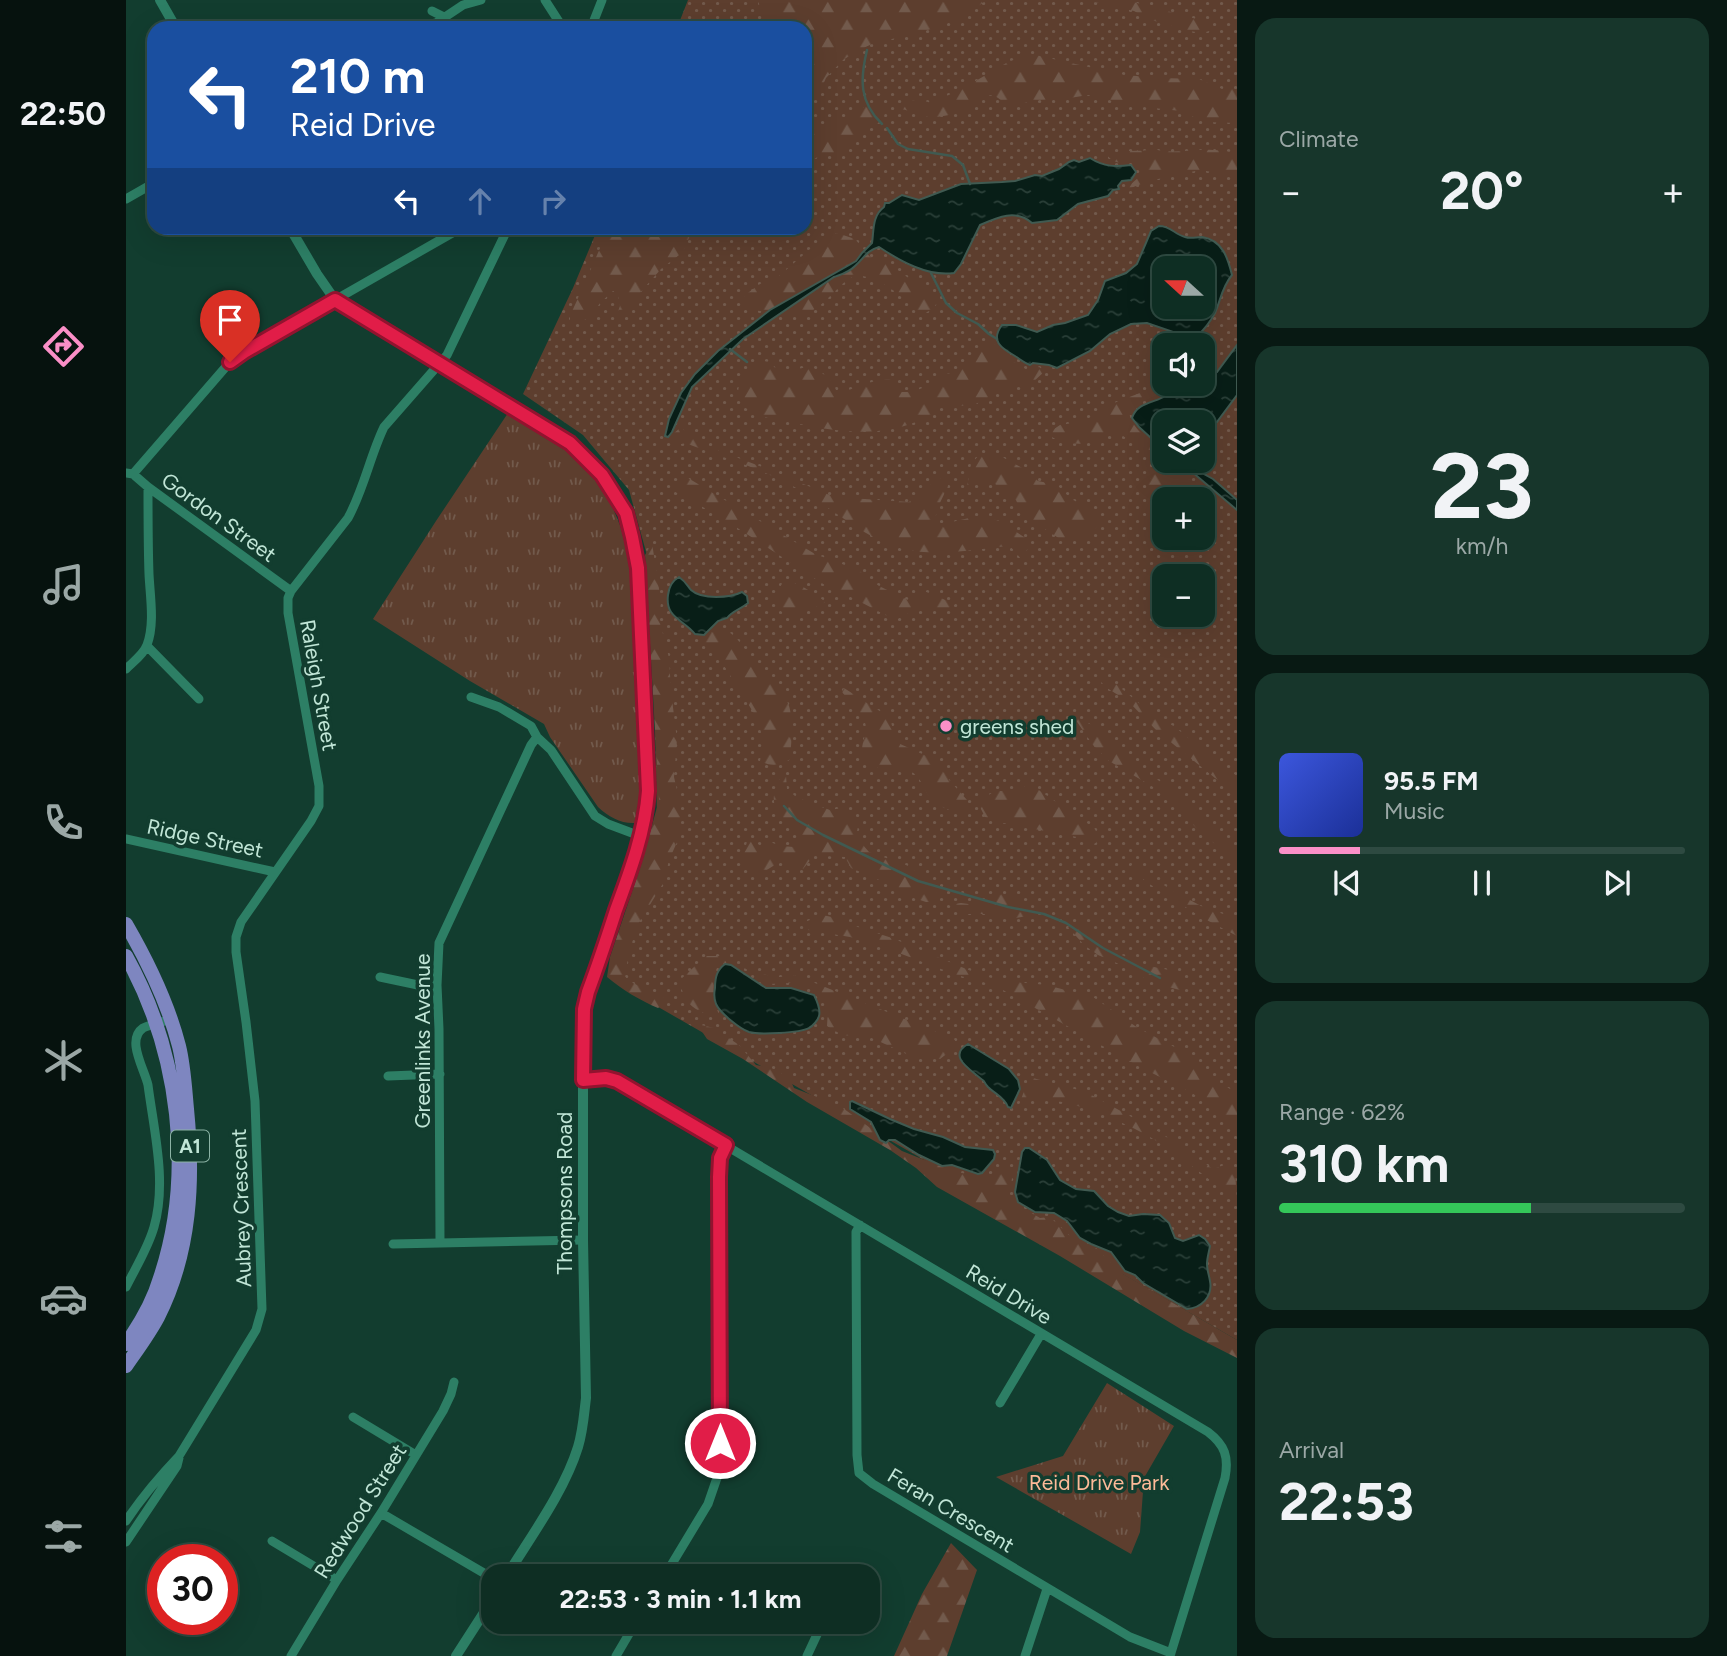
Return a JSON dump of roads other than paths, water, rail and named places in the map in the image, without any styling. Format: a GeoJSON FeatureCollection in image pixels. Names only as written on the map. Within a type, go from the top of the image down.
{"type":"FeatureCollection","features":[{"type":"Feature","properties":{"kind":"highway","name":"A1"},"geometry":{"type":"LineString","coordinates":[[126,924],[160,991],[178,1045],[188,1119],[191,1167],[184,1240],[169,1290],[158,1317],[126,1366]]}},
{"type":"Feature","properties":{"kind":"highway","name":"A1"},"geometry":{"type":"LineString","coordinates":[[126,956],[156,1024],[167,1064],[178,1156],[177,1198],[172,1235],[160,1281],[146,1312],[126,1345]]}},
{"type":"Feature","properties":{"kind":"street"},"geometry":{"type":"LineString","coordinates":[[160,0],[172,21]]}},
{"type":"Feature","properties":{"kind":"street"},"geometry":{"type":"LineString","coordinates":[[440,21],[463,5],[481,0]]}},
{"type":"Feature","properties":{"kind":"street"},"geometry":{"type":"LineString","coordinates":[[545,0],[558,21]]}},
{"type":"Feature","properties":{"kind":"street"},"geometry":{"type":"LineString","coordinates":[[594,21],[601,0]]}},
{"type":"Feature","properties":{"kind":"street"},"geometry":{"type":"LineString","coordinates":[[432,11],[446,18]]}},
{"type":"Feature","properties":{"kind":"street"},"geometry":{"type":"LineString","coordinates":[[126,199],[147,187]]}},
{"type":"Feature","properties":{"kind":"street"},"geometry":{"type":"LineString","coordinates":[[294,235],[335,300]]}},
{"type":"Feature","properties":{"kind":"street"},"geometry":{"type":"LineString","coordinates":[[130,474],[230,362],[449,235]]}},
{"type":"Feature","properties":{"kind":"street","name":"Raleigh Street"},"geometry":{"type":"LineString","coordinates":[[236,937],[241,922],[319,806],[319,786],[288,613],[290,591],[355,506],[384,427],[447,355],[505,235]]}},
{"type":"Feature","properties":{"kind":"street","name":"Thompsons Road"},"geometry":{"type":"LineString","coordinates":[[335,300],[570,443],[602,475],[626,513],[638,568],[647,807],[628,877],[584,1009],[583,1240],[586,1398],[579,1444],[573,1460],[559,1489],[514,1564]]}},
{"type":"Feature","properties":{"kind":"street","name":"Gordon Street"},"geometry":{"type":"LineString","coordinates":[[130,474],[290,591]]}},
{"type":"Feature","properties":{"kind":"street"},"geometry":{"type":"LineString","coordinates":[[126,669],[147,646],[152,603],[149,577],[148,487]]}},
{"type":"Feature","properties":{"kind":"street"},"geometry":{"type":"LineString","coordinates":[[147,646],[199,699]]}},
{"type":"Feature","properties":{"kind":"street"},"geometry":{"type":"LineString","coordinates":[[471,697],[499,707],[531,726],[537,737],[551,750],[595,816],[640,836]]}},
{"type":"Feature","properties":{"kind":"street","name":"Greenlinks Avenue"},"geometry":{"type":"LineString","coordinates":[[440,1243],[439,943],[531,744],[537,737]]}},
{"type":"Feature","properties":{"kind":"street","name":"Ridge Street"},"geometry":{"type":"LineString","coordinates":[[126,839],[275,872]]}},
{"type":"Feature","properties":{"kind":"street","name":"Aubrey Crescent"},"geometry":{"type":"LineString","coordinates":[[126,1521],[142,1497],[179,1456],[256,1330],[262,1309],[255,1101],[236,937]]}},
{"type":"Feature","properties":{"kind":"street"},"geometry":{"type":"LineString","coordinates":[[380,976],[418,985],[438,985]]}},
{"type":"Feature","properties":{"kind":"street"},"geometry":{"type":"LineString","coordinates":[[126,1287],[149,1241],[159,1200],[158,1166],[148,1085],[134,1045],[137,1033],[170,1019]]}},
{"type":"Feature","properties":{"kind":"street"},"geometry":{"type":"LineString","coordinates":[[388,1076],[440,1074]]}},
{"type":"Feature","properties":{"kind":"street","name":"Reid Drive"},"geometry":{"type":"LineString","coordinates":[[583,1080],[606,1078],[617,1081],[1218,1440],[1228,1463],[1225,1478],[1171,1654]]}},
{"type":"Feature","properties":{"kind":"street"},"geometry":{"type":"LineString","coordinates":[[672,1564],[705,1511],[718,1475],[721,1428],[719,1177],[720,1158],[726,1145]]}},
{"type":"Feature","properties":{"kind":"street","name":"Feran Crescent"},"geometry":{"type":"LineString","coordinates":[[860,1225],[856,1232],[859,1473],[1047,1589],[1130,1637],[1171,1654]]}},
{"type":"Feature","properties":{"kind":"street"},"geometry":{"type":"LineString","coordinates":[[393,1244],[583,1240]]}},
{"type":"Feature","properties":{"kind":"street"},"geometry":{"type":"LineString","coordinates":[[1000,1403],[1041,1334]]}},
{"type":"Feature","properties":{"kind":"street","name":"Redwood Street"},"geometry":{"type":"LineString","coordinates":[[291,1656],[443,1411],[454,1382]]}},
{"type":"Feature","properties":{"kind":"street"},"geometry":{"type":"LineString","coordinates":[[353,1417],[416,1455]]}},
{"type":"Feature","properties":{"kind":"street","name":"Aubrey Crescent"},"geometry":{"type":"LineString","coordinates":[[126,1542],[177,1466],[179,1456]]}},
{"type":"Feature","properties":{"kind":"street"},"geometry":{"type":"LineString","coordinates":[[382,1513],[481,1571]]}},
{"type":"Feature","properties":{"kind":"street"},"geometry":{"type":"LineString","coordinates":[[272,1541],[337,1580]]}},
{"type":"Feature","properties":{"kind":"street"},"geometry":{"type":"LineString","coordinates":[[1025,1656],[1047,1589]]}},
{"type":"Feature","properties":{"kind":"street"},"geometry":{"type":"LineString","coordinates":[[456,1656],[481,1617]]}},
{"type":"Feature","properties":{"kind":"street"},"geometry":{"type":"LineString","coordinates":[[616,1656],[629,1634]]}},
{"type":"Feature","properties":{"kind":"street"},"geometry":{"type":"LineString","coordinates":[[807,1656],[817,1634]]}},
{"type":"Feature","properties":{"kind":"water"},"geometry":{"type":"Polygon","coordinates":[[[1090,158],[1110,166],[1131,165],[1136,172],[1131,180],[1122,181],[1119,189],[1113,190],[1108,196],[1078,204],[1057,220],[1032,223],[1013,215],[980,225],[954,273],[934,273],[905,262],[879,247],[871,250],[850,270],[834,277],[743,339],[692,387],[672,432],[668,437],[665,436],[669,419],[681,393],[695,374],[718,351],[770,310],[856,261],[872,243],[875,219],[885,203],[902,195],[919,200],[961,184],[1015,181],[1035,175],[1042,176],[1074,160],[1079,162],[1090,158]]]}},
{"type":"Feature","properties":{"kind":"water"},"geometry":{"type":"Polygon","coordinates":[[[1163,226],[1185,237],[1202,237],[1215,242],[1226,257],[1232,275],[1215,313],[1215,256],[1152,256],[1152,319],[1211,319],[1200,333],[1176,333],[1147,323],[1131,324],[1110,334],[1090,351],[1057,368],[1033,363],[1030,365],[999,344],[997,335],[1002,325],[1016,325],[1037,332],[1088,315],[1098,300],[1105,281],[1126,273],[1137,264],[1151,231],[1163,226]]]}},
{"type":"Feature","properties":{"kind":"water"},"geometry":{"type":"Polygon","coordinates":[[[1237,345],[1237,395],[1215,425],[1215,410],[1152,410],[1152,439],[1132,418],[1141,406],[1165,396],[1215,396],[1217,372],[1237,345]]]}},
{"type":"Feature","properties":{"kind":"water"},"geometry":{"type":"Polygon","coordinates":[[[1193,473],[1203,473],[1213,479],[1237,500],[1237,510],[1215,491],[1215,487],[1210,487],[1193,473]]]}},
{"type":"Feature","properties":{"kind":"water"},"geometry":{"type":"Polygon","coordinates":[[[679,577],[696,593],[716,597],[742,592],[747,596],[748,603],[718,621],[704,635],[695,634],[669,609],[669,589],[679,577]]]}},
{"type":"Feature","properties":{"kind":"water"},"geometry":{"type":"Polygon","coordinates":[[[725,964],[731,965],[766,988],[791,988],[814,995],[819,1008],[818,1019],[809,1028],[789,1032],[754,1033],[741,1028],[718,1008],[715,1002],[716,977],[725,964]]]}},
{"type":"Feature","properties":{"kind":"water"},"geometry":{"type":"Polygon","coordinates":[[[968,1044],[1009,1069],[1018,1080],[1020,1089],[1011,1108],[962,1062],[960,1053],[968,1044]]]}},
{"type":"Feature","properties":{"kind":"water"},"geometry":{"type":"Polygon","coordinates":[[[852,1101],[914,1129],[943,1137],[965,1147],[993,1150],[994,1159],[978,1174],[952,1165],[942,1166],[895,1140],[886,1143],[880,1140],[871,1122],[850,1109],[852,1101]]]}},
{"type":"Feature","properties":{"kind":"water"},"geometry":{"type":"Polygon","coordinates":[[[1025,1148],[1047,1160],[1060,1180],[1076,1189],[1094,1191],[1118,1212],[1129,1216],[1160,1215],[1169,1223],[1175,1238],[1183,1241],[1199,1235],[1205,1239],[1210,1246],[1207,1264],[1210,1292],[1205,1301],[1187,1309],[1125,1271],[1111,1252],[1080,1238],[1067,1221],[1054,1213],[1035,1212],[1018,1202],[1015,1192],[1025,1148]]]}},
{"type":"Feature","properties":{"kind":"waterway"},"geometry":{"type":"LineString","coordinates":[[867,50],[863,90],[874,116],[882,124]]}},
{"type":"Feature","properties":{"kind":"waterway"},"geometry":{"type":"LineString","coordinates":[[887,128],[898,144],[908,149],[952,156],[963,165],[970,184]]}},
{"type":"Feature","properties":{"kind":"waterway"},"geometry":{"type":"LineString","coordinates":[[931,273],[946,303],[997,339]]}},
{"type":"Feature","properties":{"kind":"waterway"},"geometry":{"type":"LineString","coordinates":[[730,349],[747,362]]}},
{"type":"Feature","properties":{"kind":"waterway"},"geometry":{"type":"LineString","coordinates":[[784,806],[797,820],[823,835],[918,881],[1008,907],[1044,914],[1066,923],[1103,948],[1160,978]]}},
{"type":"Feature","properties":{"kind":"place","name":"greens shed"},"geometry":{"type":"Point","coordinates":[946,726]}},
{"type":"Feature","properties":{"kind":"park label","name":"Reid Drive Park"},"geometry":{"type":"Point","coordinates":[1099,1482]}}]}
